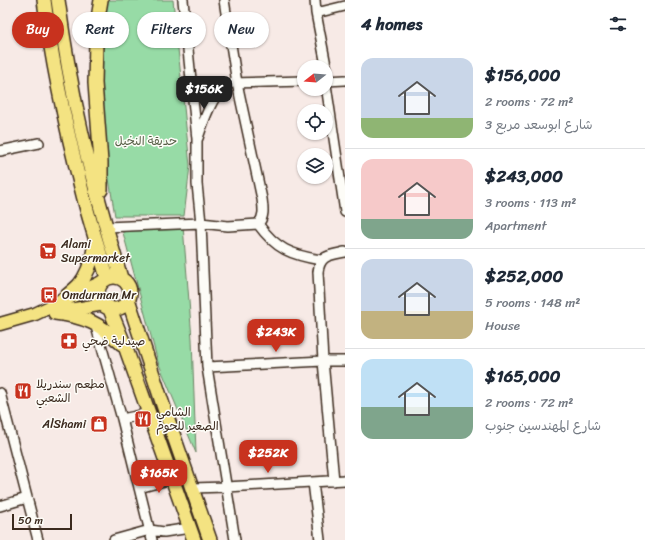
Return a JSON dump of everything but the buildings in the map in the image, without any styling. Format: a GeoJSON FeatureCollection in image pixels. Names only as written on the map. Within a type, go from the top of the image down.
{"type":"FeatureCollection","features":[{"type":"Feature","properties":{"kind":"highway"},"geometry":{"type":"LineString","coordinates":[[44,0],[53,64],[69,138],[105,280]]}},
{"type":"Feature","properties":{"kind":"highway"},"geometry":{"type":"LineString","coordinates":[[58,0],[73,92],[82,136],[101,210],[121,278]]}},
{"type":"Feature","properties":{"kind":"highway"},"geometry":{"type":"LineString","coordinates":[[101,0],[96,41],[95,83],[101,162],[101,210]]}},
{"type":"Feature","properties":{"kind":"highway"},"geometry":{"type":"LineString","coordinates":[[95,238],[93,253],[85,277],[56,308],[95,323],[113,335],[125,346]]}},
{"type":"Feature","properties":{"kind":"highway"},"geometry":{"type":"LineString","coordinates":[[106,306],[113,308],[122,306],[128,300],[130,290],[128,285],[121,278],[112,277],[105,280],[100,287],[100,299],[106,306],[125,346],[192,534]]}},
{"type":"Feature","properties":{"kind":"highway"},"geometry":{"type":"LineString","coordinates":[[128,300],[210,540]]}},
{"type":"Feature","properties":{"kind":"main road"},"geometry":{"type":"LineString","coordinates":[[56,308],[105,280]]}},
{"type":"Feature","properties":{"kind":"main road"},"geometry":{"type":"LineString","coordinates":[[0,324],[56,308],[106,306]]}},
{"type":"Feature","properties":{"kind":"street"},"geometry":{"type":"LineString","coordinates":[[183,0],[197,139],[197,184],[201,223],[207,367],[235,540]]}},
{"type":"Feature","properties":{"kind":"street"},"geometry":{"type":"LineString","coordinates":[[106,227],[201,223],[228,226],[258,224],[261,221],[263,216],[262,199],[237,83],[224,0]]}},
{"type":"Feature","properties":{"kind":"street"},"geometry":{"type":"LineString","coordinates":[[315,0],[323,60]]}},
{"type":"Feature","properties":{"kind":"street"},"geometry":{"type":"LineString","coordinates":[[316,13],[345,6]]}},
{"type":"Feature","properties":{"kind":"street"},"geometry":{"type":"LineString","coordinates":[[333,81],[345,80]]}},
{"type":"Feature","properties":{"kind":"street"},"geometry":{"type":"LineString","coordinates":[[197,139],[218,92],[226,86],[232,83],[297,81]]}},
{"type":"Feature","properties":{"kind":"street"},"geometry":{"type":"LineString","coordinates":[[329,96],[345,212]]}},
{"type":"Feature","properties":{"kind":"street"},"geometry":{"type":"LineString","coordinates":[[0,150],[39,143]]}},
{"type":"Feature","properties":{"kind":"street"},"geometry":{"type":"LineString","coordinates":[[258,224],[267,236],[277,245],[304,257],[321,260]]}},
{"type":"Feature","properties":{"kind":"street"},"geometry":{"type":"LineString","coordinates":[[334,481],[323,361],[318,272],[321,260],[326,257],[345,252]]}},
{"type":"Feature","properties":{"kind":"street"},"geometry":{"type":"LineString","coordinates":[[95,323],[122,419],[152,540]]}},
{"type":"Feature","properties":{"kind":"street"},"geometry":{"type":"LineString","coordinates":[[207,367],[345,361]]}},
{"type":"Feature","properties":{"kind":"street"},"geometry":{"type":"LineString","coordinates":[[0,392],[38,540]]}},
{"type":"Feature","properties":{"kind":"street"},"geometry":{"type":"LineString","coordinates":[[122,419],[149,413]]}},
{"type":"Feature","properties":{"kind":"street"},"geometry":{"type":"LineString","coordinates":[[139,488],[172,478]]}},
{"type":"Feature","properties":{"kind":"street"},"geometry":{"type":"LineString","coordinates":[[192,488],[345,480]]}},
{"type":"Feature","properties":{"kind":"street"},"geometry":{"type":"LineString","coordinates":[[313,482],[320,540]]}},
{"type":"Feature","properties":{"kind":"street"},"geometry":{"type":"LineString","coordinates":[[0,506],[27,498]]}},
{"type":"Feature","properties":{"kind":"street"},"geometry":{"type":"LineString","coordinates":[[114,540],[150,530],[192,534]]}},
{"type":"Feature","properties":{"kind":"green space","name":"حديقة النخيل"},"geometry":{"type":"Polygon","coordinates":[[[105,0],[173,0],[174,12],[137,12],[137,48],[178,48],[190,166],[184,216],[115,216],[103,126],[101,48],[129,48],[129,12],[104,12],[105,0]]]}},
{"type":"Feature","properties":{"kind":"green space"},"geometry":{"type":"Polygon","coordinates":[[[183,226],[192,339],[196,453],[158,362],[122,229],[183,226]]]}},
{"type":"Feature","properties":{"kind":"place","name":"Alami Supermarket"},"geometry":{"type":"Point","coordinates":[48,251]}},
{"type":"Feature","properties":{"kind":"place","name":"Omdurman Mr"},"geometry":{"type":"Point","coordinates":[49,295]}},
{"type":"Feature","properties":{"kind":"place","name":"صيدلية ضحي"},"geometry":{"type":"Point","coordinates":[69,341]}},
{"type":"Feature","properties":{"kind":"place","name":"مطعم سندريلا الشعبي"},"geometry":{"type":"Point","coordinates":[23,391]}},
{"type":"Feature","properties":{"kind":"place","name":"الشامي الصغير للحوم"},"geometry":{"type":"Point","coordinates":[143,419]}},
{"type":"Feature","properties":{"kind":"place","name":"AlShami"},"geometry":{"type":"Point","coordinates":[99,424]}}]}
